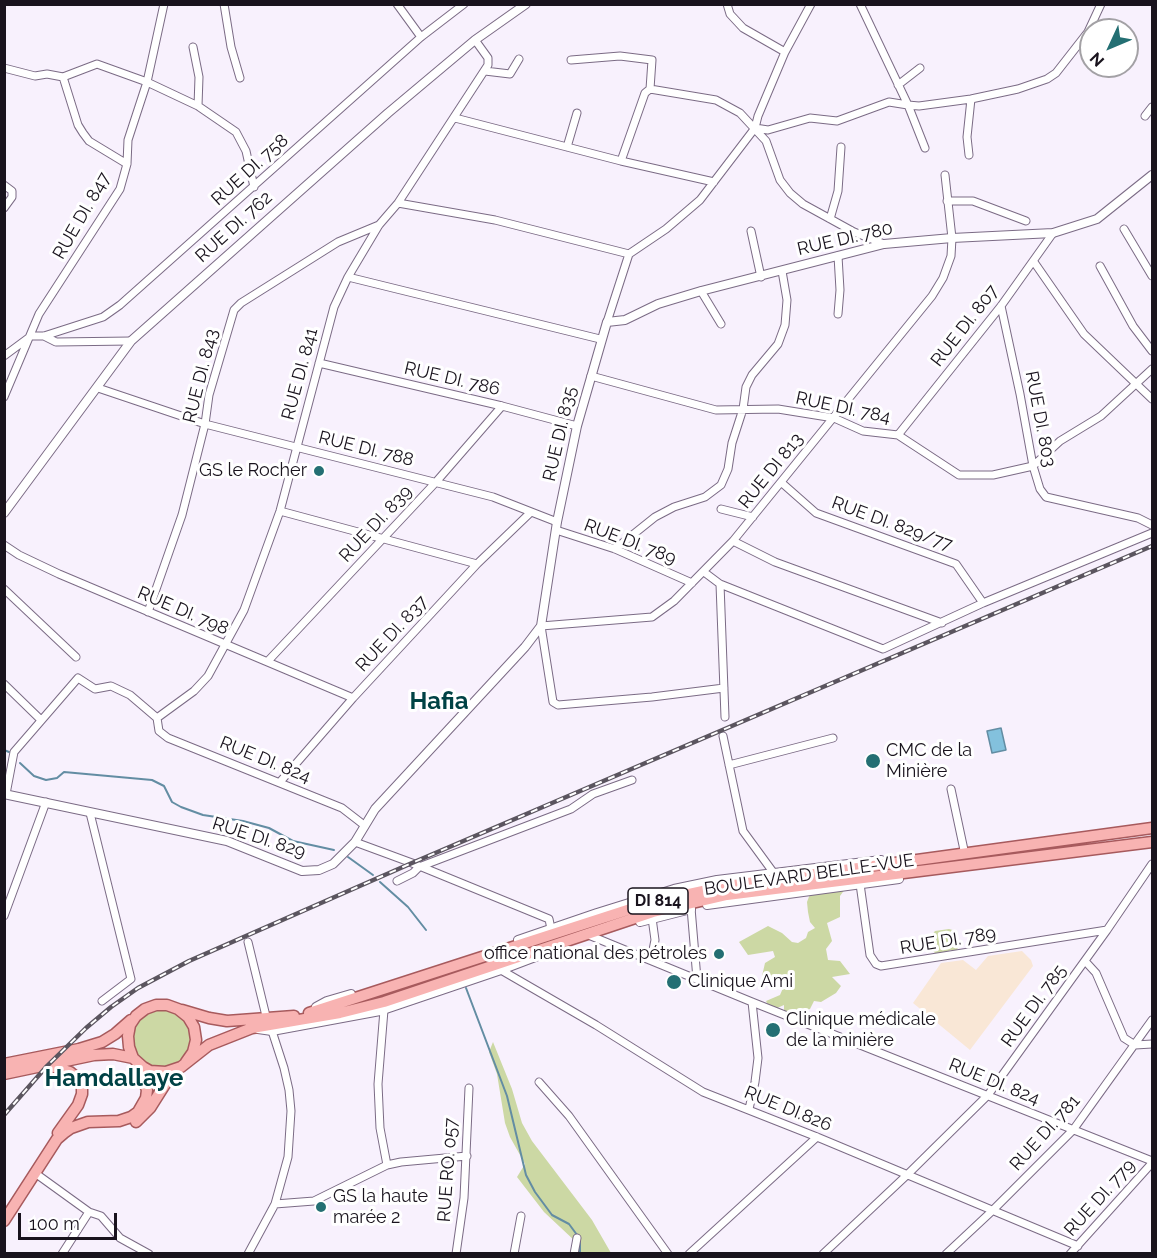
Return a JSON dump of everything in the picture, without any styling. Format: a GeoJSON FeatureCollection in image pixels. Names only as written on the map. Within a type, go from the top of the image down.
{"type":"FeatureCollection","features":[{"type":"Feature","properties":{"kind":"main road","name":"BOULEVARD BELLE-VUE"},"geometry":{"type":"LineString","coordinates":[[178,1009],[227,1021],[302,1016],[652,902],[726,886],[1152,828]]}},
{"type":"Feature","properties":{"kind":"main road"},"geometry":{"type":"LineString","coordinates":[[1105,835],[1105,847]]}},
{"type":"Feature","properties":{"kind":"main road","name":"BOULEVARD BELLE-VUE"},"geometry":{"type":"LineString","coordinates":[[186,1062],[209,1045],[252,1028],[340,1013],[384,1002],[653,912],[727,895],[1152,842]]}},
{"type":"Feature","properties":{"kind":"main road"},"geometry":{"type":"LineString","coordinates":[[4,1064],[80,1049],[102,1042],[145,1009],[156,1005],[167,1005],[178,1009],[188,1017],[194,1028],[194,1046],[186,1062],[174,1070],[150,1108],[135,1122],[122,1126],[78,1131],[45,1158]]}},
{"type":"Feature","properties":{"kind":"main road"},"geometry":{"type":"LineString","coordinates":[[4,1221],[57,1139],[71,1128],[88,1122],[119,1121],[138,1112],[146,1098],[147,1090],[129,1047],[130,1025],[136,1016]]}},
{"type":"Feature","properties":{"kind":"main road"},"geometry":{"type":"LineString","coordinates":[[4,1074],[94,1055],[113,1054],[135,1060],[143,1067],[158,1072],[174,1070]]}},
{"type":"Feature","properties":{"kind":"main road"},"geometry":{"type":"LineString","coordinates":[[45,1158],[54,1139],[78,1105],[82,1094],[76,1077],[70,1072],[48,1065]]}},
{"type":"Feature","properties":{"kind":"street","name":"RUE DI. 847"},"geometry":{"type":"LineString","coordinates":[[4,397],[39,314],[120,189],[127,164],[128,140],[147,82],[164,4]]}},
{"type":"Feature","properties":{"kind":"street"},"geometry":{"type":"LineString","coordinates":[[224,4],[231,47],[240,78]]}},
{"type":"Feature","properties":{"kind":"street"},"geometry":{"type":"LineString","coordinates":[[397,4],[421,37]]}},
{"type":"Feature","properties":{"kind":"street","name":"RUE DI. 758"},"geometry":{"type":"LineString","coordinates":[[30,336],[44,336],[103,317],[120,305],[421,37],[464,4]]}},
{"type":"Feature","properties":{"kind":"street","name":"RUE DI. 762"},"geometry":{"type":"LineString","coordinates":[[4,513],[131,341],[387,112],[475,40],[526,4]]}},
{"type":"Feature","properties":{"kind":"street"},"geometry":{"type":"LineString","coordinates":[[727,4],[730,14],[743,28],[785,52]]}},
{"type":"Feature","properties":{"kind":"street"},"geometry":{"type":"LineString","coordinates":[[860,4],[908,105],[925,148]]}},
{"type":"Feature","properties":{"kind":"street"},"geometry":{"type":"LineString","coordinates":[[398,203],[495,220],[629,254],[666,229],[700,200],[755,128],[785,52],[807,5]]}},
{"type":"Feature","properties":{"kind":"street"},"geometry":{"type":"LineString","coordinates":[[475,40],[488,57],[485,71],[510,74],[519,59]]}},
{"type":"Feature","properties":{"kind":"street"},"geometry":{"type":"LineString","coordinates":[[755,128],[768,130],[810,118],[837,121],[889,102],[920,106],[1017,89],[1056,73],[1079,46]]}},
{"type":"Feature","properties":{"kind":"street"},"geometry":{"type":"LineString","coordinates":[[193,47],[199,77],[198,106]]}},
{"type":"Feature","properties":{"kind":"street"},"geometry":{"type":"LineString","coordinates":[[571,60],[620,56],[652,60],[650,89],[645,93],[621,161]]}},
{"type":"Feature","properties":{"kind":"street"},"geometry":{"type":"LineString","coordinates":[[5,67],[35,76],[47,74],[63,77],[97,64],[147,82],[198,106],[236,132],[246,151],[254,187]]}},
{"type":"Feature","properties":{"kind":"street"},"geometry":{"type":"LineString","coordinates":[[898,85],[920,68]]}},
{"type":"Feature","properties":{"kind":"street","name":"RUE DI. 841"},"geometry":{"type":"LineString","coordinates":[[157,721],[208,676],[244,610],[280,511],[334,306],[348,277],[379,225],[398,203],[485,71]]}},
{"type":"Feature","properties":{"kind":"street"},"geometry":{"type":"LineString","coordinates":[[63,77],[78,125],[83,133],[89,141],[127,164]]}},
{"type":"Feature","properties":{"kind":"street"},"geometry":{"type":"LineString","coordinates":[[650,89],[717,100],[740,113],[766,141],[780,180],[790,193],[803,204],[830,219],[884,244]]}},
{"type":"Feature","properties":{"kind":"street"},"geometry":{"type":"LineString","coordinates":[[969,155],[967,137],[970,99]]}},
{"type":"Feature","properties":{"kind":"street"},"geometry":{"type":"LineString","coordinates":[[1145,116],[1152,107]]}},
{"type":"Feature","properties":{"kind":"street"},"geometry":{"type":"LineString","coordinates":[[567,147],[577,112]]}},
{"type":"Feature","properties":{"kind":"street"},"geometry":{"type":"LineString","coordinates":[[455,118],[621,161],[714,182]]}},
{"type":"Feature","properties":{"kind":"street"},"geometry":{"type":"LineString","coordinates":[[830,219],[838,191],[841,147]]}},
{"type":"Feature","properties":{"kind":"street","name":"RUE DI 813"},"geometry":{"type":"LineString","coordinates":[[542,626],[652,617],[663,611],[693,583],[733,541],[932,296],[943,278],[951,256],[952,238],[945,175]]}},
{"type":"Feature","properties":{"kind":"street","name":"RUE DI. 780"},"geometry":{"type":"LineString","coordinates":[[607,322],[625,320],[658,304],[701,291],[884,244],[1053,233],[1097,219],[1152,175]]}},
{"type":"Feature","properties":{"kind":"street"},"geometry":{"type":"LineString","coordinates":[[4,185],[12,191],[12,197],[4,208]]}},
{"type":"Feature","properties":{"kind":"street"},"geometry":{"type":"LineString","coordinates":[[947,201],[973,201],[1026,221]]}},
{"type":"Feature","properties":{"kind":"street","name":"RUE DI. 843"},"geometry":{"type":"LineString","coordinates":[[148,612],[182,515],[205,424],[209,395],[234,310],[241,303],[338,242],[379,225]]}},
{"type":"Feature","properties":{"kind":"street"},"geometry":{"type":"LineString","coordinates":[[1124,229],[1152,276]]}},
{"type":"Feature","properties":{"kind":"street"},"geometry":{"type":"LineString","coordinates":[[751,231],[761,277]]}},
{"type":"Feature","properties":{"kind":"street","name":"RUE DI. 807"},"geometry":{"type":"LineString","coordinates":[[898,435],[1001,306],[1053,233]]}},
{"type":"Feature","properties":{"kind":"street","name":"RUE DI. 835"},"geometry":{"type":"LineString","coordinates":[[542,626],[556,526],[577,426],[600,339],[629,254]]}},
{"type":"Feature","properties":{"kind":"street"},"geometry":{"type":"LineString","coordinates":[[838,256],[840,290],[838,314]]}},
{"type":"Feature","properties":{"kind":"street"},"geometry":{"type":"LineString","coordinates":[[1034,262],[1084,334],[1152,399]]}},
{"type":"Feature","properties":{"kind":"street"},"geometry":{"type":"LineString","coordinates":[[1100,266],[1133,327],[1152,351]]}},
{"type":"Feature","properties":{"kind":"street"},"geometry":{"type":"LineString","coordinates":[[615,549],[655,517],[674,507],[705,497],[721,485],[728,469],[746,387],[752,375],[778,344],[785,325],[788,300],[782,271]]}},
{"type":"Feature","properties":{"kind":"street"},"geometry":{"type":"LineString","coordinates":[[348,277],[600,339]]}},
{"type":"Feature","properties":{"kind":"street"},"geometry":{"type":"LineString","coordinates":[[701,291],[721,324]]}},
{"type":"Feature","properties":{"kind":"street","name":"RUE DI. 803"},"geometry":{"type":"LineString","coordinates":[[1001,306],[1033,466],[1040,489],[1047,497],[1138,518],[1152,525]]}},
{"type":"Feature","properties":{"kind":"street"},"geometry":{"type":"LineString","coordinates":[[4,356],[30,336]]}},
{"type":"Feature","properties":{"kind":"street","name":"RUE DI. 758"},"geometry":{"type":"LineString","coordinates":[[44,336],[56,342],[131,341]]}},
{"type":"Feature","properties":{"kind":"street","name":"RUE DI. 786"},"geometry":{"type":"LineString","coordinates":[[319,363],[577,426]]}},
{"type":"Feature","properties":{"kind":"street"},"geometry":{"type":"LineString","coordinates":[[1033,466],[1060,441],[1101,416],[1152,369]]}},
{"type":"Feature","properties":{"kind":"street","name":"RUE DI. 784"},"geometry":{"type":"LineString","coordinates":[[591,376],[716,410],[802,412],[834,418],[862,431],[898,435],[959,475],[993,475],[1033,466]]}},
{"type":"Feature","properties":{"kind":"street","name":"RUE DI. 788"},"geometry":{"type":"LineString","coordinates":[[98,388],[205,424],[493,497],[531,512],[556,526]]}},
{"type":"Feature","properties":{"kind":"street","name":"RUE DI. 839"},"geometry":{"type":"LineString","coordinates":[[268,661],[436,482],[502,406]]}},
{"type":"Feature","properties":{"kind":"street","name":"RUE DI. 829/77"},"geometry":{"type":"LineString","coordinates":[[782,483],[816,513],[956,564],[983,603]]}},
{"type":"Feature","properties":{"kind":"street"},"geometry":{"type":"LineString","coordinates":[[721,509],[753,517]]}},
{"type":"Feature","properties":{"kind":"street"},"geometry":{"type":"LineString","coordinates":[[280,511],[477,564]]}},
{"type":"Feature","properties":{"kind":"street","name":"RUE DI. 837"},"geometry":{"type":"LineString","coordinates":[[280,782],[353,698],[477,564],[531,512]]}},
{"type":"Feature","properties":{"kind":"street","name":"RUE DI. 789"},"geometry":{"type":"LineString","coordinates":[[556,526],[693,583]]}},
{"type":"Feature","properties":{"kind":"street"},"geometry":{"type":"LineString","coordinates":[[704,572],[720,584],[883,649],[983,603],[1152,533]]}},
{"type":"Feature","properties":{"kind":"street"},"geometry":{"type":"LineString","coordinates":[[733,541],[775,562],[942,623]]}},
{"type":"Feature","properties":{"kind":"street","name":"RUE DI. 798"},"geometry":{"type":"LineString","coordinates":[[4,545],[19,555],[59,574],[353,698]]}},
{"type":"Feature","properties":{"kind":"street"},"geometry":{"type":"LineString","coordinates":[[720,584],[724,717]]}},
{"type":"Feature","properties":{"kind":"street"},"geometry":{"type":"LineString","coordinates":[[4,590],[76,657]]}},
{"type":"Feature","properties":{"kind":"street"},"geometry":{"type":"LineString","coordinates":[[542,626],[553,702],[558,705],[724,688]]}},
{"type":"Feature","properties":{"kind":"street","name":"RUE DI. 829"},"geometry":{"type":"LineString","coordinates":[[5,794],[226,841],[302,872],[319,870],[333,864],[355,842],[375,809],[542,626]]}},
{"type":"Feature","properties":{"kind":"street","name":"RUE DI. 824"},"geometry":{"type":"LineString","coordinates":[[41,720],[78,678],[95,689],[111,686],[130,695],[157,721],[159,731],[168,738],[342,808],[364,825]]}},
{"type":"Feature","properties":{"kind":"street"},"geometry":{"type":"LineString","coordinates":[[4,684],[41,720],[14,752],[5,794]]}},
{"type":"Feature","properties":{"kind":"street"},"geometry":{"type":"LineString","coordinates":[[723,736],[743,831],[773,872]]}},
{"type":"Feature","properties":{"kind":"street"},"geometry":{"type":"LineString","coordinates":[[729,765],[833,738]]}},
{"type":"Feature","properties":{"kind":"street"},"geometry":{"type":"LineString","coordinates":[[397,881],[413,873],[419,867],[571,808],[593,794],[632,780]]}},
{"type":"Feature","properties":{"kind":"street"},"geometry":{"type":"LineString","coordinates":[[951,789],[964,850]]}},
{"type":"Feature","properties":{"kind":"street"},"geometry":{"type":"LineString","coordinates":[[4,916],[46,802]]}},
{"type":"Feature","properties":{"kind":"street"},"geometry":{"type":"LineString","coordinates":[[90,813],[131,979],[102,1001]]}},
{"type":"Feature","properties":{"kind":"street","name":"BOULEVARD BELLE-VUE"},"geometry":{"type":"LineString","coordinates":[[302,1016],[327,1001],[394,983],[674,889],[773,872],[1058,837],[1105,835]]}},
{"type":"Feature","properties":{"kind":"street"},"geometry":{"type":"LineString","coordinates":[[355,842],[549,920],[551,929]]}},
{"type":"Feature","properties":{"kind":"street","name":"BOULEVARD BELLE-VUE"},"geometry":{"type":"LineString","coordinates":[[252,1028],[272,1031],[384,1010],[591,936],[711,904],[1074,856],[1105,847]]}},
{"type":"Feature","properties":{"kind":"street","name":"RUE DI. 785"},"geometry":{"type":"LineString","coordinates":[[823,1254],[988,1095],[1152,864]]}},
{"type":"Feature","properties":{"kind":"street","name":"RUE DI. 789"},"geometry":{"type":"LineString","coordinates":[[860,884],[870,955],[880,966],[1107,930]]}},
{"type":"Feature","properties":{"kind":"street"},"geometry":{"type":"LineString","coordinates":[[691,909],[697,979]]}},
{"type":"Feature","properties":{"kind":"street"},"geometry":{"type":"LineString","coordinates":[[651,960],[655,940],[652,918]]}},
{"type":"Feature","properties":{"kind":"street","name":"RUE DI. 824"},"geometry":{"type":"LineString","coordinates":[[591,936],[1152,1162]]}},
{"type":"Feature","properties":{"kind":"street"},"geometry":{"type":"LineString","coordinates":[[248,942],[266,1017]]}},
{"type":"Feature","properties":{"kind":"street"},"geometry":{"type":"LineString","coordinates":[[1085,961],[1096,973],[1124,1038],[1135,1045],[1152,1044]]}},
{"type":"Feature","properties":{"kind":"street","name":"RUE DI.826"},"geometry":{"type":"LineString","coordinates":[[501,970],[704,1092],[908,1174],[1078,1246]]}},
{"type":"Feature","properties":{"kind":"street"},"geometry":{"type":"LineString","coordinates":[[749,1109],[758,1058],[752,1002]]}},
{"type":"Feature","properties":{"kind":"street"},"geometry":{"type":"LineString","coordinates":[[384,1010],[378,1084],[381,1128],[387,1165]]}},
{"type":"Feature","properties":{"kind":"street","name":"RUE DI. 781"},"geometry":{"type":"LineString","coordinates":[[945,1254],[1073,1130],[1152,1020]]}},
{"type":"Feature","properties":{"kind":"street"},"geometry":{"type":"LineString","coordinates":[[251,1253],[274,1204],[288,1157],[291,1112],[289,1090],[272,1031]]}},
{"type":"Feature","properties":{"kind":"street"},"geometry":{"type":"LineString","coordinates":[[539,1082],[569,1116],[668,1254]]}},
{"type":"Feature","properties":{"kind":"street","name":"RUE RO. 057"},"geometry":{"type":"LineString","coordinates":[[456,1254],[464,1198],[468,1088]]}},
{"type":"Feature","properties":{"kind":"street"},"geometry":{"type":"LineString","coordinates":[[689,1254],[817,1137]]}},
{"type":"Feature","properties":{"kind":"street"},"geometry":{"type":"LineString","coordinates":[[274,1204],[314,1201],[387,1165],[467,1156]]}},
{"type":"Feature","properties":{"kind":"street","name":"RUE DI. 779"},"geometry":{"type":"LineString","coordinates":[[1070,1254],[1152,1162]]}},
{"type":"Feature","properties":{"kind":"street"},"geometry":{"type":"LineString","coordinates":[[35,1173],[89,1212],[101,1216],[120,1238],[149,1254]]}},
{"type":"Feature","properties":{"kind":"street"},"geometry":{"type":"LineString","coordinates":[[62,1254],[89,1212]]}},
{"type":"Feature","properties":{"kind":"street"},"geometry":{"type":"LineString","coordinates":[[513,1254],[521,1216]]}},
{"type":"Feature","properties":{"kind":"street"},"geometry":{"type":"LineString","coordinates":[[574,1254],[578,1238]]}},
{"type":"Feature","properties":{"kind":"shaded area"},"geometry":{"type":"Polygon","coordinates":[[[1022,951],[1031,960],[1033,966],[970,1050],[913,1003],[941,963],[963,960],[976,970],[988,956],[1022,951]]]}},
{"type":"Feature","properties":{"kind":"green space"},"geometry":{"type":"Polygon","coordinates":[[[845,889],[840,896],[840,917],[827,923],[832,941],[826,949],[828,960],[840,961],[850,974],[832,977],[841,986],[836,993],[821,1002],[814,1001],[810,1009],[803,1011],[794,1009],[789,1015],[784,1012],[784,1005],[775,1009],[769,1007],[766,1001],[780,995],[783,988],[777,977],[767,985],[762,976],[765,963],[775,957],[773,951],[748,955],[739,942],[768,926],[782,933],[792,942],[798,943],[815,928],[810,922],[808,912],[807,902],[810,894],[845,889]]]}},
{"type":"Feature","properties":{"kind":"green space"},"geometry":{"type":"Polygon","coordinates":[[[949,929],[956,931],[956,940],[959,944],[957,950],[955,952],[950,950],[946,955],[937,955],[931,949],[931,936],[935,931],[949,929]]]}},
{"type":"Feature","properties":{"kind":"green space"},"geometry":{"type":"Polygon","coordinates":[[[159,1007],[184,1016],[193,1036],[184,1061],[164,1070],[142,1064],[130,1046],[136,1020],[159,1007]]]}},
{"type":"Feature","properties":{"kind":"green space"},"geometry":{"type":"Polygon","coordinates":[[[493,1042],[512,1089],[522,1123],[532,1141],[592,1220],[611,1253],[578,1253],[576,1242],[544,1212],[517,1177],[525,1164],[505,1123],[497,1074],[489,1052],[493,1042]]]}},
{"type":"Feature","properties":{"kind":"water"},"geometry":{"type":"Polygon","coordinates":[[[1001,728],[1006,750],[992,753],[987,731],[1001,728]]]}},
{"type":"Feature","properties":{"kind":"waterway"},"geometry":{"type":"LineString","coordinates":[[4,750],[9,752]]}},
{"type":"Feature","properties":{"kind":"waterway"},"geometry":{"type":"LineString","coordinates":[[20,763],[34,776],[46,780],[57,778],[64,772],[152,780],[164,786],[172,802],[181,807],[203,815],[243,821],[269,828],[293,841],[334,850]]}},
{"type":"Feature","properties":{"kind":"waterway"},"geometry":{"type":"LineString","coordinates":[[348,857],[373,875]]}},
{"type":"Feature","properties":{"kind":"waterway"},"geometry":{"type":"LineString","coordinates":[[380,882],[408,907],[426,930]]}},
{"type":"Feature","properties":{"kind":"waterway"},"geometry":{"type":"LineString","coordinates":[[466,988],[507,1096],[526,1175],[552,1215],[569,1224],[580,1239],[580,1254]]}},
{"type":"Feature","properties":{"kind":"railway"},"geometry":{"type":"LineString","coordinates":[[4,1115],[47,1066],[111,1007],[138,988],[189,961],[1152,546]]}},
{"type":"Feature","properties":{"kind":"place","name":"GS le Rocher"},"geometry":{"type":"Point","coordinates":[319,471]}},
{"type":"Feature","properties":{"kind":"place","name":"CMC de la Minière"},"geometry":{"type":"Point","coordinates":[873,761]}},
{"type":"Feature","properties":{"kind":"place","name":"office national des pétroles"},"geometry":{"type":"Point","coordinates":[719,954]}},
{"type":"Feature","properties":{"kind":"place","name":"Clinique Ami"},"geometry":{"type":"Point","coordinates":[674,982]}},
{"type":"Feature","properties":{"kind":"place","name":"Clinique médicale de la minière"},"geometry":{"type":"Point","coordinates":[773,1030]}},
{"type":"Feature","properties":{"kind":"place","name":"GS la haute marée 2"},"geometry":{"type":"Point","coordinates":[321,1207]}},
{"type":"Feature","properties":{"kind":"district","name":"Hafia"},"geometry":{"type":"Point","coordinates":[439,702]}},
{"type":"Feature","properties":{"kind":"district","name":"Hamdallaye"},"geometry":{"type":"Point","coordinates":[114,1079]}}]}
